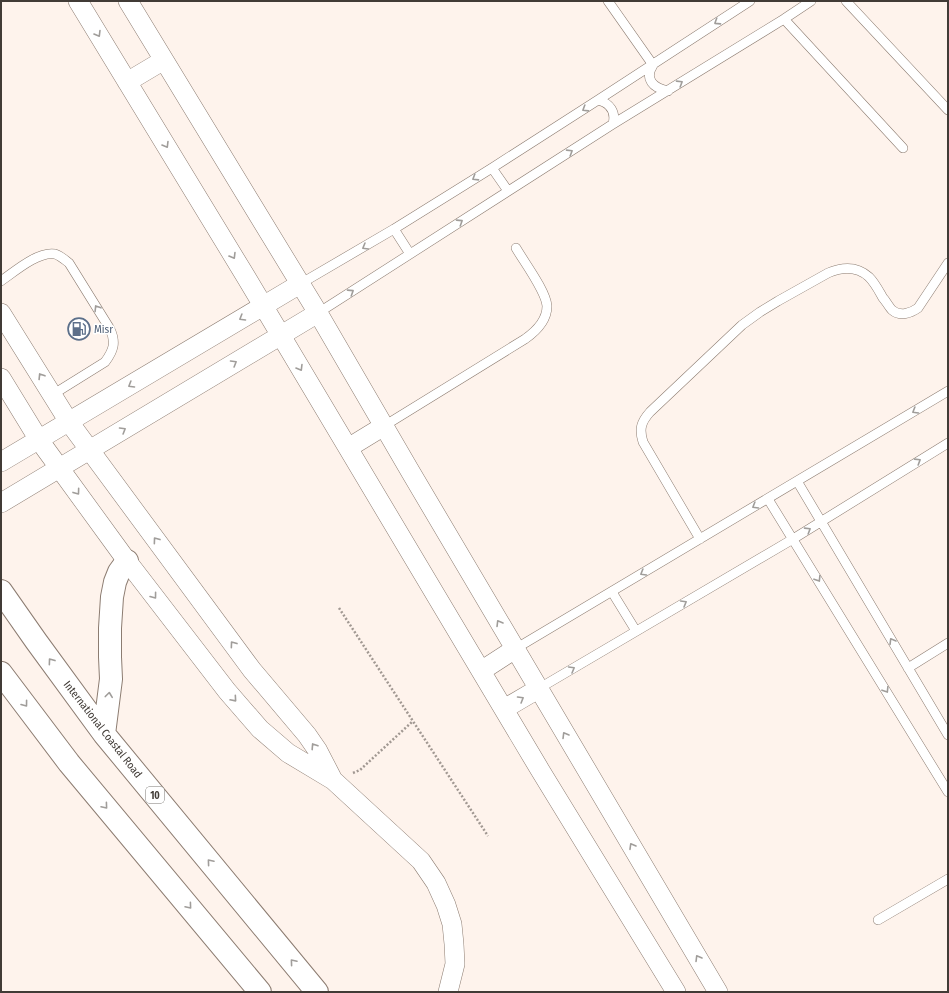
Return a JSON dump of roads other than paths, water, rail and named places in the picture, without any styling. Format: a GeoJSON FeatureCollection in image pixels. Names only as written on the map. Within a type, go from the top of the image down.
{"type":"FeatureCollection","features":[{"type":"Feature","properties":{"kind":"highway"},"geometry":{"type":"LineString","coordinates":[[104,734],[111,680],[110,635],[112,597],[115,582],[127,561]]}},
{"type":"Feature","properties":{"kind":"highway","name":"International Coastal Road"},"geometry":{"type":"LineString","coordinates":[[1,591],[104,734],[317,992]]}},
{"type":"Feature","properties":{"kind":"highway"},"geometry":{"type":"LineString","coordinates":[[1,673],[70,763],[260,992]]}},
{"type":"Feature","properties":{"kind":"street"},"geometry":{"type":"LineString","coordinates":[[78,1],[676,992]]}},
{"type":"Feature","properties":{"kind":"street"},"geometry":{"type":"LineString","coordinates":[[128,1],[318,313],[538,689],[718,992]]}},
{"type":"Feature","properties":{"kind":"street"},"geometry":{"type":"LineString","coordinates":[[127,82],[164,60]]}},
{"type":"Feature","properties":{"kind":"street"},"geometry":{"type":"LineString","coordinates":[[1,462],[300,284]]}},
{"type":"Feature","properties":{"kind":"street"},"geometry":{"type":"LineString","coordinates":[[1,313],[69,422],[252,670],[307,735],[333,780]]}},
{"type":"Feature","properties":{"kind":"street"},"geometry":{"type":"LineString","coordinates":[[1,503],[318,313]]}},
{"type":"Feature","properties":{"kind":"street"},"geometry":{"type":"LineString","coordinates":[[1,378],[39,440],[127,561],[227,691],[260,729],[288,753],[333,780],[421,861],[436,882],[452,924],[455,964],[448,992]]}},
{"type":"Feature","properties":{"kind":"street"},"geometry":{"type":"LineString","coordinates":[[348,448],[384,426]]}},
{"type":"Feature","properties":{"kind":"street"},"geometry":{"type":"LineString","coordinates":[[481,671],[515,649]]}},
{"type":"Feature","properties":{"kind":"street"},"geometry":{"type":"LineString","coordinates":[[504,709],[538,689]]}},
{"type":"Feature","properties":{"kind":"lane"},"geometry":{"type":"LineString","coordinates":[[608,1],[653,64]]}},
{"type":"Feature","properties":{"kind":"lane"},"geometry":{"type":"LineString","coordinates":[[300,284],[394,229],[492,168],[750,1]]}},
{"type":"Feature","properties":{"kind":"lane"},"geometry":{"type":"LineString","coordinates":[[318,313],[613,124],[811,1]]}},
{"type":"Feature","properties":{"kind":"lane"},"geometry":{"type":"LineString","coordinates":[[846,1],[948,110]]}},
{"type":"Feature","properties":{"kind":"lane"},"geometry":{"type":"LineString","coordinates":[[784,19],[903,148]]}},
{"type":"Feature","properties":{"kind":"lane"},"geometry":{"type":"LineString","coordinates":[[653,64],[650,70],[651,81],[654,86],[659,89],[668,91]]}},
{"type":"Feature","properties":{"kind":"lane"},"geometry":{"type":"LineString","coordinates":[[598,100],[604,101],[612,108],[614,114],[613,124]]}},
{"type":"Feature","properties":{"kind":"lane"},"geometry":{"type":"LineString","coordinates":[[492,168],[508,191]]}},
{"type":"Feature","properties":{"kind":"lane"},"geometry":{"type":"LineString","coordinates":[[394,229],[410,254]]}},
{"type":"Feature","properties":{"kind":"lane"},"geometry":{"type":"LineString","coordinates":[[384,426],[525,339],[534,333],[541,325],[547,307],[543,293],[516,248]]}},
{"type":"Feature","properties":{"kind":"lane"},"geometry":{"type":"LineString","coordinates":[[1,281],[32,260],[47,254],[55,254],[69,263],[113,335],[113,348],[105,362],[52,395]]}},
{"type":"Feature","properties":{"kind":"lane"},"geometry":{"type":"LineString","coordinates":[[700,539],[643,442],[641,426],[644,418],[742,325],[772,304],[828,272],[844,268],[852,269],[865,274],[870,278],[892,310],[901,314],[908,314],[918,308],[948,263]]}},
{"type":"Feature","properties":{"kind":"lane"},"geometry":{"type":"LineString","coordinates":[[515,649],[948,391]]}},
{"type":"Feature","properties":{"kind":"lane"},"geometry":{"type":"LineString","coordinates":[[538,689],[793,539],[948,443]]}},
{"type":"Feature","properties":{"kind":"lane"},"geometry":{"type":"LineString","coordinates":[[797,481],[948,735]]}},
{"type":"Feature","properties":{"kind":"lane"},"geometry":{"type":"LineString","coordinates":[[768,498],[948,792]]}},
{"type":"Feature","properties":{"kind":"lane"},"geometry":{"type":"LineString","coordinates":[[612,592],[636,631]]}},
{"type":"Feature","properties":{"kind":"lane"},"geometry":{"type":"LineString","coordinates":[[908,668],[948,643]]}},
{"type":"Feature","properties":{"kind":"lane"},"geometry":{"type":"LineString","coordinates":[[878,920],[948,879]]}},
{"type":"Feature","properties":{"kind":"place","name":"Misr"},"geometry":{"type":"Point","coordinates":[79,329]}}]}
